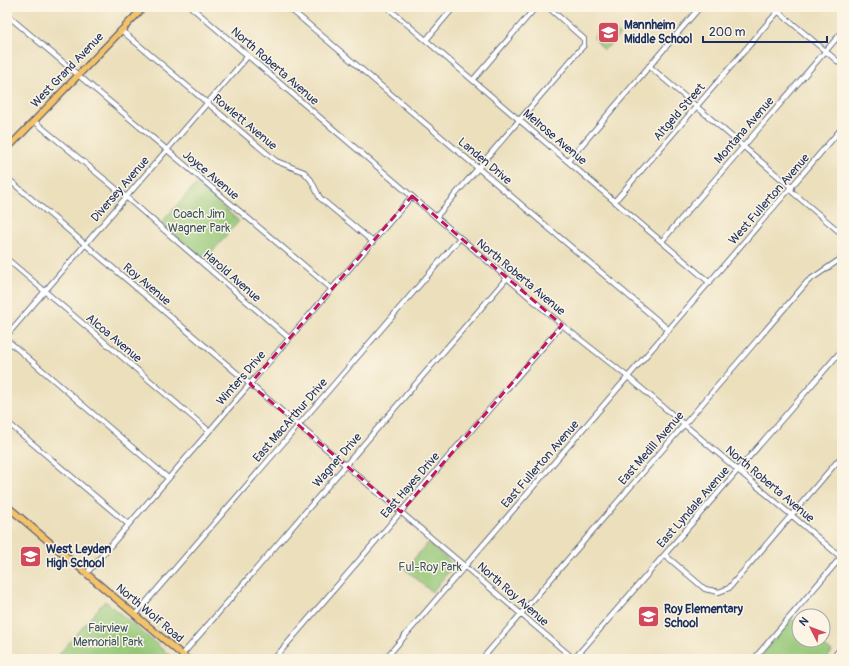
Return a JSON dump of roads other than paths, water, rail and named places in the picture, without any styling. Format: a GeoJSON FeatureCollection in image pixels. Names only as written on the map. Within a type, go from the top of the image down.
{"type":"FeatureCollection","features":[{"type":"Feature","properties":{"kind":"main road","name":"West Grand Avenue"},"geometry":{"type":"LineString","coordinates":[[7,149],[144,7]]}},
{"type":"Feature","properties":{"kind":"main road","name":"North Wolf Road"},"geometry":{"type":"LineString","coordinates":[[7,506],[184,657]]}},
{"type":"Feature","properties":{"kind":"street","name":"North Roberta Avenue"},"geometry":{"type":"LineString","coordinates":[[190,7],[562,325],[628,378],[842,557]]}},
{"type":"Feature","properties":{"kind":"street","name":"Landen Drive"},"geometry":{"type":"LineString","coordinates":[[288,7],[669,330]]}},
{"type":"Feature","properties":{"kind":"street","name":"Melrose Avenue"},"geometry":{"type":"LineString","coordinates":[[387,7],[710,283]]}},
{"type":"Feature","properties":{"kind":"street"},"geometry":{"type":"LineString","coordinates":[[426,40],[454,7]]}},
{"type":"Feature","properties":{"kind":"street"},"geometry":{"type":"LineString","coordinates":[[473,80],[536,7]]}},
{"type":"Feature","properties":{"kind":"street"},"geometry":{"type":"LineString","coordinates":[[436,217],[584,45],[584,39],[548,7]]}},
{"type":"Feature","properties":{"kind":"street"},"geometry":{"type":"LineString","coordinates":[[568,161],[700,7]]}},
{"type":"Feature","properties":{"kind":"street"},"geometry":{"type":"LineString","coordinates":[[773,7],[842,65]]}},
{"type":"Feature","properties":{"kind":"street","name":"Altgeld Street"},"geometry":{"type":"LineString","coordinates":[[615,201],[782,7]]}},
{"type":"Feature","properties":{"kind":"street","name":"Joyce Avenue"},"geometry":{"type":"LineString","coordinates":[[7,15],[78,74],[166,151],[332,289]]}},
{"type":"Feature","properties":{"kind":"street","name":"Rowlett Avenue"},"geometry":{"type":"LineString","coordinates":[[121,30],[276,161],[304,172],[320,198],[372,242]]}},
{"type":"Feature","properties":{"kind":"street","name":"Montana Avenue"},"geometry":{"type":"LineString","coordinates":[[662,241],[842,32]]}},
{"type":"Feature","properties":{"kind":"street","name":"Diversey Avenue"},"geometry":{"type":"LineString","coordinates":[[7,335],[248,56]]}},
{"type":"Feature","properties":{"kind":"street"},"geometry":{"type":"LineString","coordinates":[[649,66],[842,234]]}},
{"type":"Feature","properties":{"kind":"street","name":"Harold Avenue"},"geometry":{"type":"LineString","coordinates":[[34,121],[126,197],[289,338]]}},
{"type":"Feature","properties":{"kind":"street","name":"West Fullerton Avenue"},"geometry":{"type":"LineString","coordinates":[[710,283],[842,128]]}},
{"type":"Feature","properties":{"kind":"street","name":"Roy Avenue"},"geometry":{"type":"LineString","coordinates":[[7,178],[275,405]]}},
{"type":"Feature","properties":{"kind":"street","name":"Winters Drive"},"geometry":{"type":"LineString","coordinates":[[86,574],[412,196]]}},
{"type":"Feature","properties":{"kind":"street","name":"East MacArthur Drive"},"geometry":{"type":"LineString","coordinates":[[135,615],[460,238]]}},
{"type":"Feature","properties":{"kind":"street","name":"East Medill Avenue"},"geometry":{"type":"LineString","coordinates":[[482,659],[808,281],[842,258]]}},
{"type":"Feature","properties":{"kind":"street","name":"Alcoa Avenue"},"geometry":{"type":"LineString","coordinates":[[7,260],[209,431]]}},
{"type":"Feature","properties":{"kind":"street","name":"Wagner Drive"},"geometry":{"type":"LineString","coordinates":[[184,657],[346,465],[507,278]]}},
{"type":"Feature","properties":{"kind":"street","name":"East Fullerton Avenue"},"geometry":{"type":"LineString","coordinates":[[385,659],[710,283]]}},
{"type":"Feature","properties":{"kind":"street","name":"East Hayes Drive"},"geometry":{"type":"LineString","coordinates":[[274,659],[562,325]]}},
{"type":"Feature","properties":{"kind":"street"},"geometry":{"type":"LineString","coordinates":[[7,340],[168,478]]}},
{"type":"Feature","properties":{"kind":"street","name":"East Lyndale Avenue"},"geometry":{"type":"LineString","coordinates":[[574,659],[842,350]]}},
{"type":"Feature","properties":{"kind":"street","name":"North Roy Avenue"},"geometry":{"type":"LineString","coordinates":[[275,405],[574,659]]}},
{"type":"Feature","properties":{"kind":"street"},"geometry":{"type":"LineString","coordinates":[[7,422],[128,524]]}},
{"type":"Feature","properties":{"kind":"street"},"geometry":{"type":"LineString","coordinates":[[664,555],[705,589],[719,592],[733,584],[842,456]]}},
{"type":"Feature","properties":{"kind":"street"},"geometry":{"type":"LineString","coordinates":[[754,659],[842,557]]}},
{"type":"Feature","properties":{"kind":"street"},"geometry":{"type":"LineString","coordinates":[[832,659],[842,648]]}},
{"type":"Feature","properties":{"kind":"place","name":"Mannheim Middle School"},"geometry":{"type":"Point","coordinates":[609,32]}},
{"type":"Feature","properties":{"kind":"place","name":"West Leyden High School"},"geometry":{"type":"Point","coordinates":[31,556]}},
{"type":"Feature","properties":{"kind":"place","name":"Roy Elementary School"},"geometry":{"type":"Point","coordinates":[649,616]}},
{"type":"Feature","properties":{"kind":"park label","name":"Coach Jim Wagner Park"},"geometry":{"type":"Point","coordinates":[199,221]}},
{"type":"Feature","properties":{"kind":"park label","name":"Ful-Roy Park"},"geometry":{"type":"Point","coordinates":[430,567]}},
{"type":"Feature","properties":{"kind":"park label","name":"Fairview Memorial Park"},"geometry":{"type":"Point","coordinates":[108,635]}}]}
